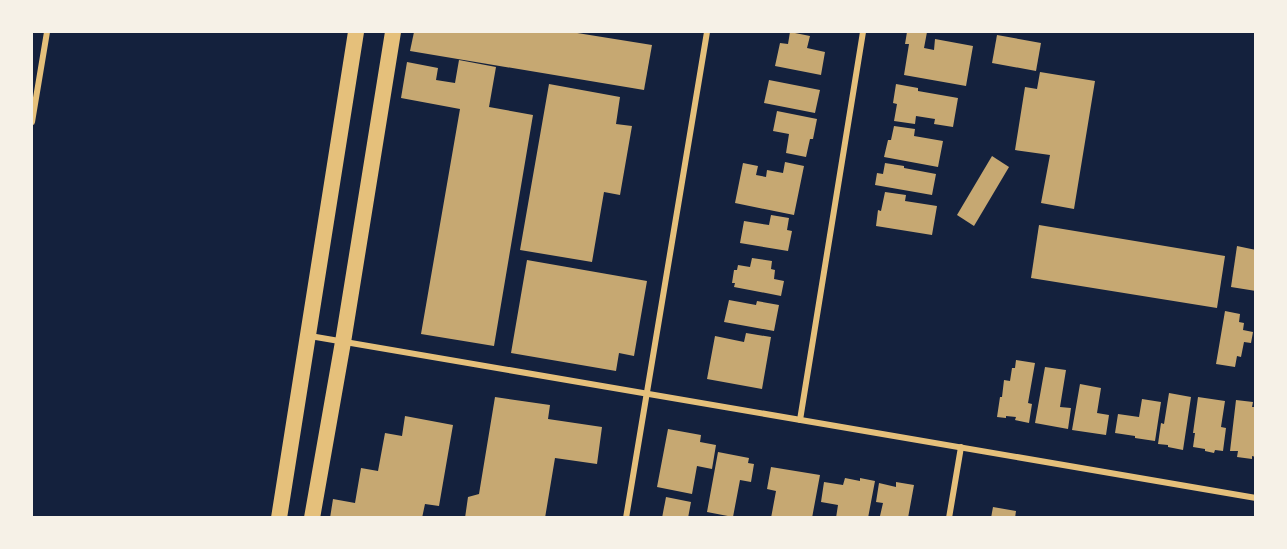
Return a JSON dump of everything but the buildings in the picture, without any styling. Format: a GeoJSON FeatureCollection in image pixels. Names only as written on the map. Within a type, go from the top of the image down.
{"type":"FeatureCollection","features":[{"type":"Feature","properties":{"kind":"highway"},"geometry":{"type":"LineString","coordinates":[[279,518],[356,32]]}},
{"type":"Feature","properties":{"kind":"highway"},"geometry":{"type":"LineString","coordinates":[[312,518],[393,32]]}},
{"type":"Feature","properties":{"kind":"street"},"geometry":{"type":"LineString","coordinates":[[32,122],[47,32]]}},
{"type":"Feature","properties":{"kind":"street"},"geometry":{"type":"LineString","coordinates":[[626,518],[707,32]]}},
{"type":"Feature","properties":{"kind":"street"},"geometry":{"type":"LineString","coordinates":[[800,420],[863,32]]}},
{"type":"Feature","properties":{"kind":"street"},"geometry":{"type":"LineString","coordinates":[[307,336],[1256,498]]}},
{"type":"Feature","properties":{"kind":"street"},"geometry":{"type":"LineString","coordinates":[[949,518],[961,447]]}}]}
